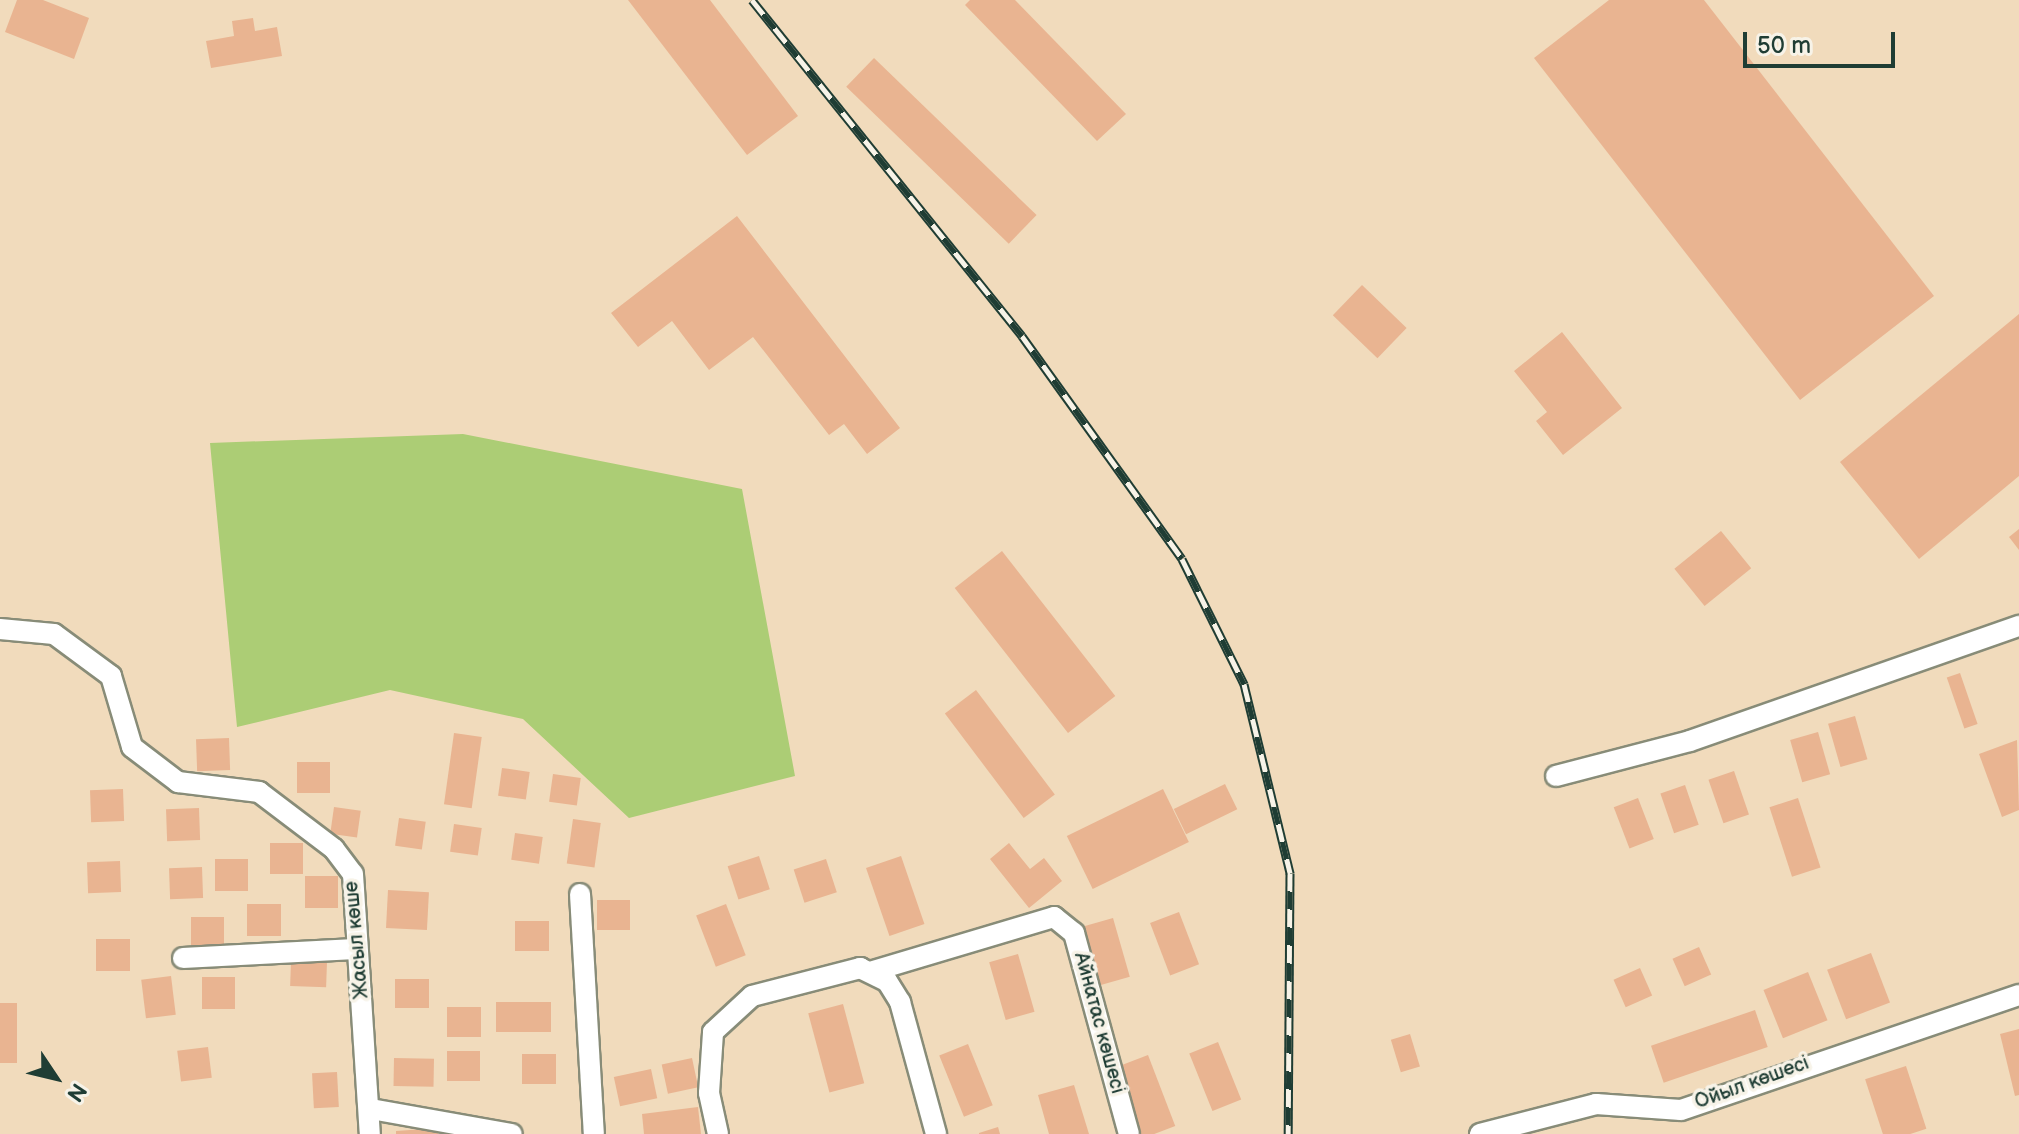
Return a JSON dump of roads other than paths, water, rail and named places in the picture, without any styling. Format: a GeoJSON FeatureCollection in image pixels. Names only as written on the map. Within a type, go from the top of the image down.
{"type":"FeatureCollection","features":[{"type":"Feature","properties":{"kind":"street"},"geometry":{"type":"LineString","coordinates":[[1556,776],[1690,741],[2019,626]]}},
{"type":"Feature","properties":{"kind":"street","name":"Жасыл көше"},"geometry":{"type":"LineString","coordinates":[[0,629],[54,634],[111,676],[132,747],[178,782],[259,792],[334,849],[353,874],[355,949],[371,1109],[370,1134]]}},
{"type":"Feature","properties":{"kind":"street"},"geometry":{"type":"LineString","coordinates":[[580,894],[594,1134]]}},
{"type":"Feature","properties":{"kind":"street","name":"Айнатас көшесі"},"geometry":{"type":"LineString","coordinates":[[873,971],[1054,917],[1074,933],[1129,1134]]}},
{"type":"Feature","properties":{"kind":"street"},"geometry":{"type":"LineString","coordinates":[[183,958],[355,949]]}},
{"type":"Feature","properties":{"kind":"street"},"geometry":{"type":"LineString","coordinates":[[718,1134],[709,1093],[713,1032],[752,996],[845,971],[873,971],[900,1002],[936,1134]]}},
{"type":"Feature","properties":{"kind":"street","name":"Ойыл көшесі"},"geometry":{"type":"LineString","coordinates":[[1480,1134],[1596,1104],[1681,1110],[2019,995]]}},
{"type":"Feature","properties":{"kind":"street"},"geometry":{"type":"LineString","coordinates":[[371,1109],[512,1134]]}},
{"type":"Feature","properties":{"kind":"railway"},"geometry":{"type":"LineString","coordinates":[[752,0],[1022,336],[1182,559],[1244,684],[1290,873],[1288,1134]]}}]}
